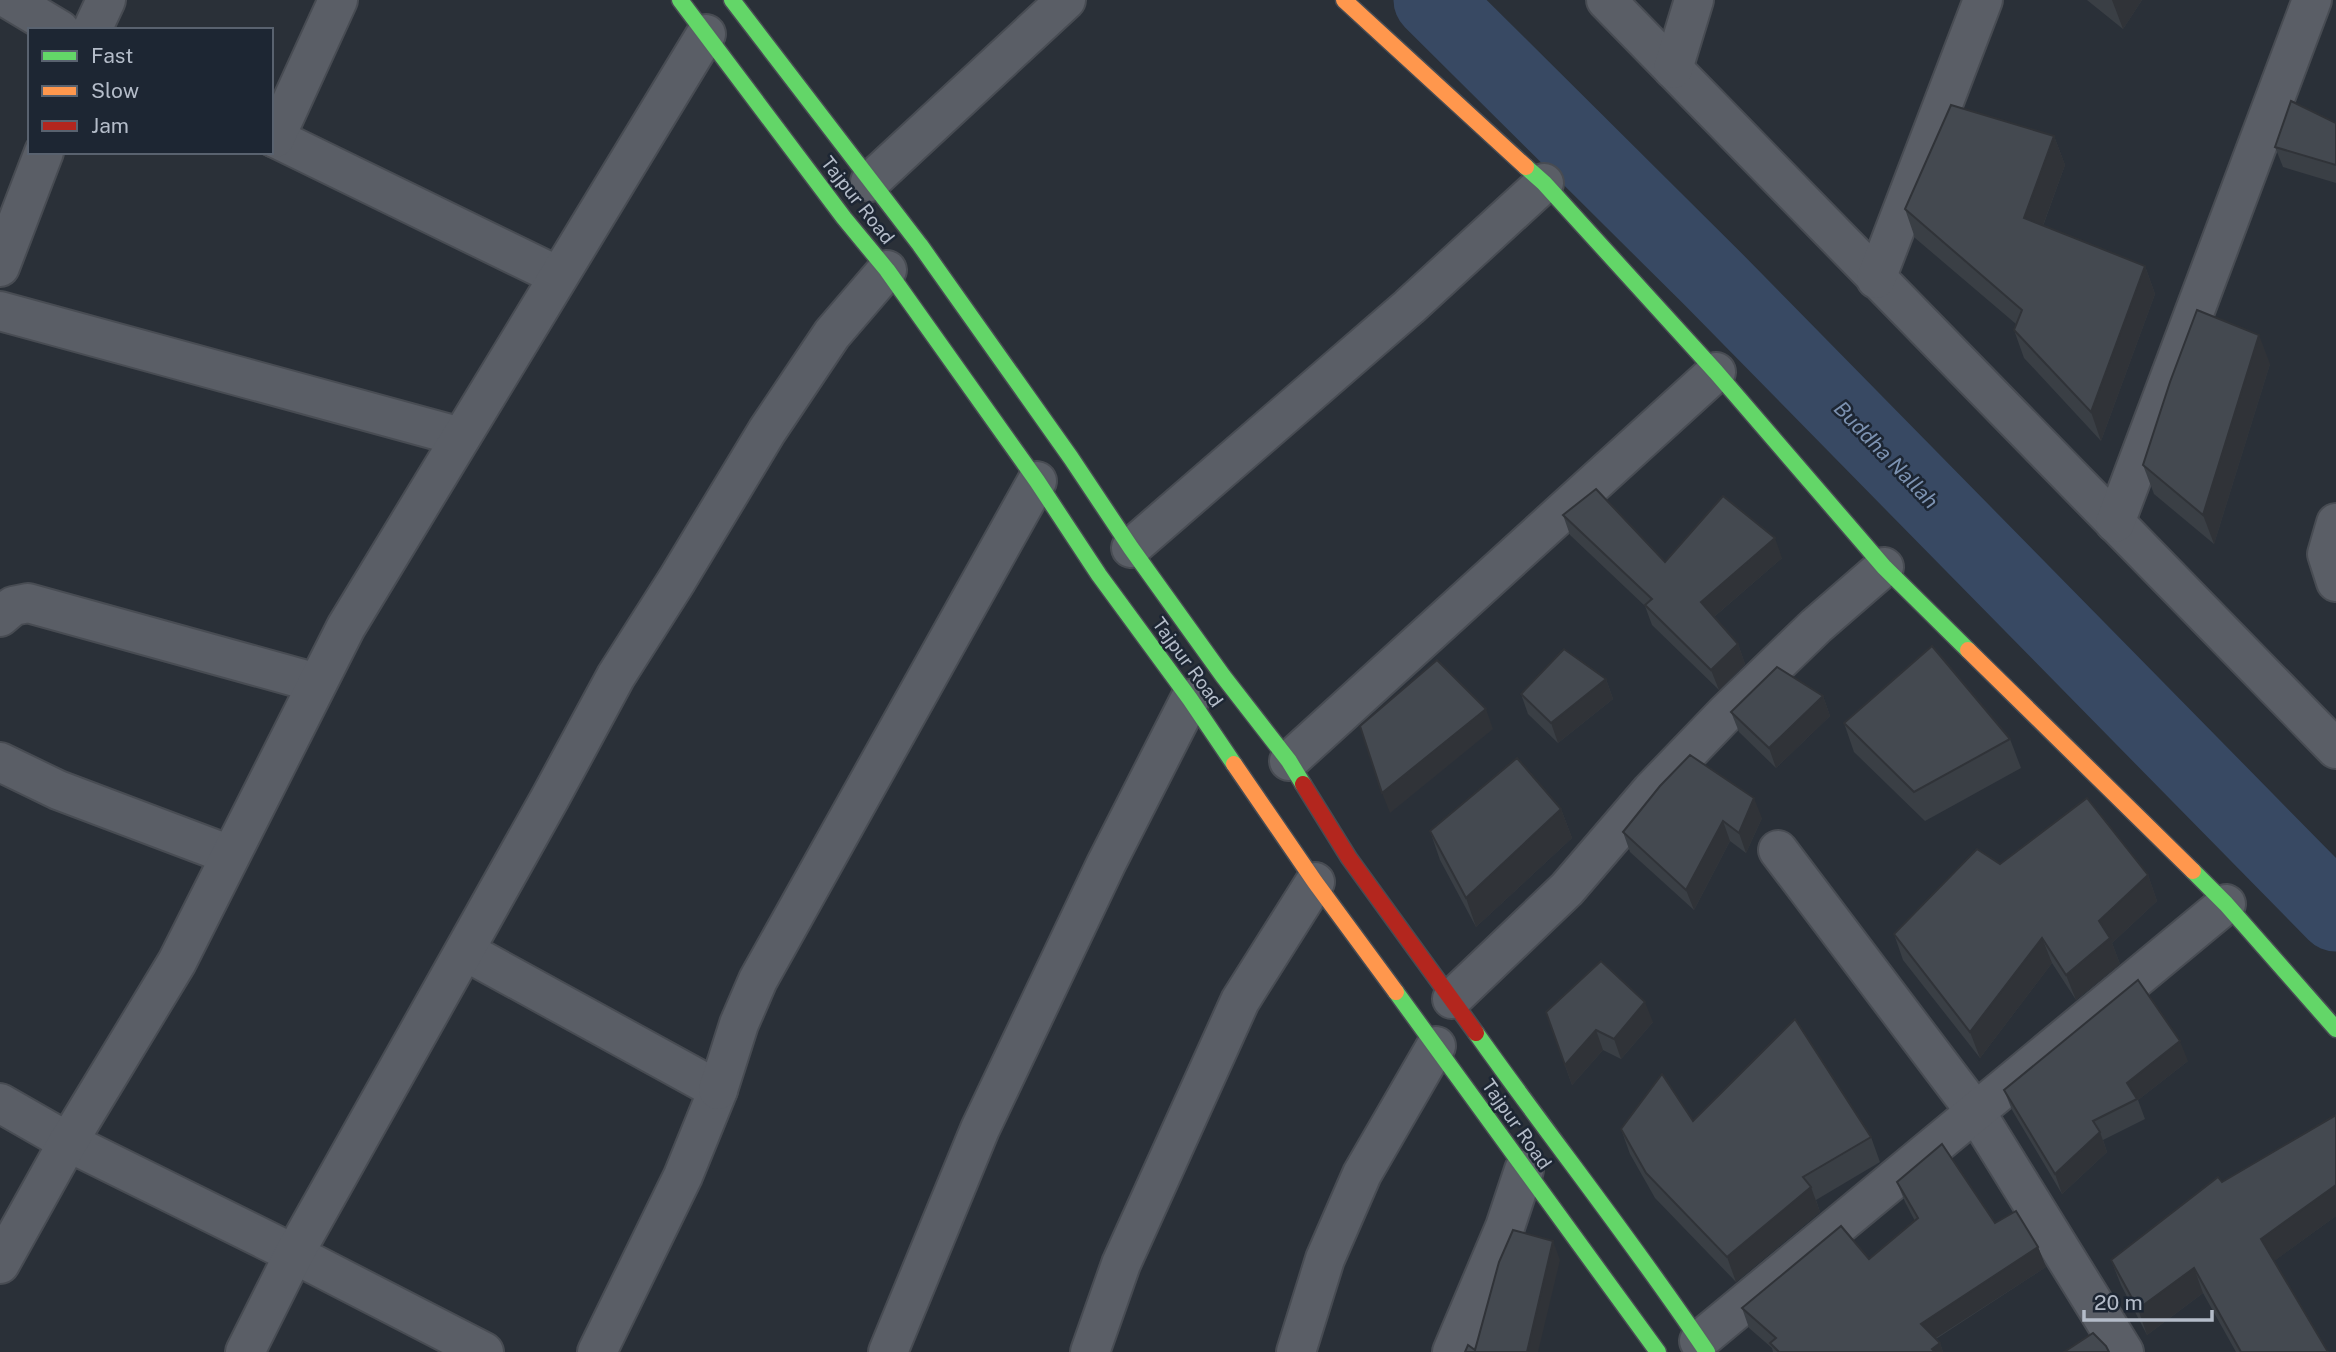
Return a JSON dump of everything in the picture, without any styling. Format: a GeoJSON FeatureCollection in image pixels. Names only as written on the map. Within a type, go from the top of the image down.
{"type":"FeatureCollection","features":[{"type":"Feature","properties":{"kind":"main road","name":"Tajpur Road"},"geometry":{"type":"LineString","coordinates":[[680,0],[844,218],[887,270],[1315,881],[1658,1352]]}},
{"type":"Feature","properties":{"kind":"main road","name":"Tajpur Road"},"geometry":{"type":"LineString","coordinates":[[732,0],[920,245],[1071,458],[1131,548],[1223,676],[1289,761],[1349,858],[1557,1146],[1651,1269],[1703,1347]]}},
{"type":"Feature","properties":{"kind":"main road"},"geometry":{"type":"LineString","coordinates":[[1344,0],[1544,183],[1716,372],[1884,567],[2226,904],[2336,1028]]}},
{"type":"Feature","properties":{"kind":"street"},"geometry":{"type":"LineString","coordinates":[[10,0],[57,28]]}},
{"type":"Feature","properties":{"kind":"street"},"geometry":{"type":"LineString","coordinates":[[93,28],[106,0]]}},
{"type":"Feature","properties":{"kind":"street"},"geometry":{"type":"LineString","coordinates":[[338,0],[273,137],[558,276]]}},
{"type":"Feature","properties":{"kind":"street"},"geometry":{"type":"LineString","coordinates":[[870,182],[1066,0]]}},
{"type":"Feature","properties":{"kind":"street"},"geometry":{"type":"LineString","coordinates":[[1606,0],[2336,749]]}},
{"type":"Feature","properties":{"kind":"street"},"geometry":{"type":"LineString","coordinates":[[1673,69],[1694,0]]}},
{"type":"Feature","properties":{"kind":"street"},"geometry":{"type":"LineString","coordinates":[[1877,279],[1983,0]]}},
{"type":"Feature","properties":{"kind":"street"},"geometry":{"type":"LineString","coordinates":[[2115,523],[2312,0]]}},
{"type":"Feature","properties":{"kind":"street"},"geometry":{"type":"LineString","coordinates":[[0,1264],[68,1142],[177,962],[346,627],[706,34]]}},
{"type":"Feature","properties":{"kind":"street"},"geometry":{"type":"LineString","coordinates":[[0,267],[43,154]]}},
{"type":"Feature","properties":{"kind":"street"},"geometry":{"type":"LineString","coordinates":[[1131,548],[1409,307],[1544,183]]}},
{"type":"Feature","properties":{"kind":"street"},"geometry":{"type":"LineString","coordinates":[[245,1352],[294,1254],[616,676],[677,580],[766,430],[832,334],[887,270]]}},
{"type":"Feature","properties":{"kind":"street"},"geometry":{"type":"LineString","coordinates":[[0,311],[461,437]]}},
{"type":"Feature","properties":{"kind":"street"},"geometry":{"type":"LineString","coordinates":[[1289,761],[1716,372]]}},
{"type":"Feature","properties":{"kind":"street"},"geometry":{"type":"LineString","coordinates":[[597,1352],[683,1176],[758,980],[1037,481]]}},
{"type":"Feature","properties":{"kind":"street"},"geometry":{"type":"LineString","coordinates":[[2336,523],[2327,554],[2336,582]]}},
{"type":"Feature","properties":{"kind":"street"},"geometry":{"type":"LineString","coordinates":[[1452,999],[1567,889],[1651,791],[1726,713],[1815,626],[1884,567]]}},
{"type":"Feature","properties":{"kind":"street"},"geometry":{"type":"LineString","coordinates":[[0,617],[13,606],[27,603],[317,683]]}},
{"type":"Feature","properties":{"kind":"street"},"geometry":{"type":"LineString","coordinates":[[888,1352],[980,1129],[1106,864],[1190,699]]}},
{"type":"Feature","properties":{"kind":"street"},"geometry":{"type":"LineString","coordinates":[[0,762],[103,808],[230,855]]}},
{"type":"Feature","properties":{"kind":"street"},"geometry":{"type":"LineString","coordinates":[[1778,850],[1975,1111],[2124,1352]]}},
{"type":"Feature","properties":{"kind":"street"},"geometry":{"type":"LineString","coordinates":[[1090,1352],[1121,1264],[1234,1013],[1315,881]]}},
{"type":"Feature","properties":{"kind":"street"},"geometry":{"type":"LineString","coordinates":[[1703,1347],[1975,1111],[2226,904]]}},
{"type":"Feature","properties":{"kind":"street"},"geometry":{"type":"LineString","coordinates":[[465,951],[718,1090]]}},
{"type":"Feature","properties":{"kind":"street"},"geometry":{"type":"LineString","coordinates":[[1296,1352],[1325,1259],[1362,1174],[1436,1045]]}},
{"type":"Feature","properties":{"kind":"street"},"geometry":{"type":"LineString","coordinates":[[0,1103],[68,1142],[484,1352]]}},
{"type":"Feature","properties":{"kind":"street"},"geometry":{"type":"LineString","coordinates":[[1452,1352],[1505,1227],[1524,1170]]}},
{"type":"Feature","properties":{"kind":"building"},"geometry":{"type":"Polygon","coordinates":[[[2291,101],[2336,123],[2336,165],[2275,147],[2291,101]]]}},
{"type":"Feature","properties":{"kind":"building"},"geometry":{"type":"Polygon","coordinates":[[[1951,105],[2054,136],[2024,218],[2145,266],[2091,412],[2014,330],[2022,310],[1905,209],[1951,105]]]}},
{"type":"Feature","properties":{"kind":"building"},"geometry":{"type":"Polygon","coordinates":[[[2197,310],[2259,335],[2203,515],[2143,465],[2197,310]]]}},
{"type":"Feature","properties":{"kind":"building"},"geometry":{"type":"Polygon","coordinates":[[[1596,489],[1665,562],[1723,496],[1775,538],[1701,602],[1738,644],[1711,670],[1645,605],[1652,599],[1563,515],[1596,489]]]}},
{"type":"Feature","properties":{"kind":"building"},"geometry":{"type":"Polygon","coordinates":[[[1932,646],[2010,739],[1914,792],[1844,723],[1932,646]]]}},
{"type":"Feature","properties":{"kind":"building"},"geometry":{"type":"Polygon","coordinates":[[[1564,649],[1606,679],[1551,723],[1521,694],[1564,649]]]}},
{"type":"Feature","properties":{"kind":"building"},"geometry":{"type":"Polygon","coordinates":[[[1437,660],[1486,709],[1382,793],[1360,726],[1437,660]]]}},
{"type":"Feature","properties":{"kind":"building"},"geometry":{"type":"Polygon","coordinates":[[[1777,667],[1823,696],[1769,748],[1731,712],[1777,667]]]}},
{"type":"Feature","properties":{"kind":"building"},"geometry":{"type":"Polygon","coordinates":[[[1690,755],[1754,798],[1739,833],[1723,821],[1686,890],[1623,832],[1660,786],[1690,755]]]}},
{"type":"Feature","properties":{"kind":"building"},"geometry":{"type":"Polygon","coordinates":[[[1517,758],[1561,809],[1466,898],[1430,831],[1517,758]]]}},
{"type":"Feature","properties":{"kind":"building"},"geometry":{"type":"Polygon","coordinates":[[[2087,798],[2148,875],[2099,921],[2110,938],[2066,975],[2042,938],[1970,1032],[1894,934],[1977,849],[2000,864],[2087,798]]]}},
{"type":"Feature","properties":{"kind":"building"},"geometry":{"type":"Polygon","coordinates":[[[1601,961],[1645,1002],[1614,1039],[1596,1030],[1565,1065],[1546,1012],[1601,961]]]}},
{"type":"Feature","properties":{"kind":"building"},"geometry":{"type":"Polygon","coordinates":[[[2138,980],[2180,1041],[2127,1083],[2137,1099],[2093,1121],[2100,1132],[2055,1174],[2004,1090],[2138,980]]]}},
{"type":"Feature","properties":{"kind":"building"},"geometry":{"type":"Polygon","coordinates":[[[1795,1019],[1871,1137],[1803,1177],[1811,1187],[1727,1257],[1646,1173],[1621,1129],[1662,1074],[1693,1121],[1795,1019]]]}},
{"type":"Feature","properties":{"kind":"building"},"geometry":{"type":"Polygon","coordinates":[[[2336,1115],[2336,1185],[2261,1239],[2328,1352],[2241,1352],[2194,1268],[2138,1309],[2111,1260],[2218,1177],[2222,1182],[2336,1115]]]}},
{"type":"Feature","properties":{"kind":"building"},"geometry":{"type":"Polygon","coordinates":[[[1942,1144],[1995,1223],[2016,1211],[2038,1247],[1921,1324],[1940,1343],[1932,1349],[1935,1352],[1779,1352],[1770,1343],[1776,1338],[1742,1308],[1841,1226],[1869,1259],[1918,1218],[1897,1182],[1942,1144]]]}},
{"type":"Feature","properties":{"kind":"building"},"geometry":{"type":"Polygon","coordinates":[[[1513,1230],[1553,1241],[1527,1352],[1465,1352],[1468,1345],[1475,1350],[1499,1262],[1513,1230]]]}},
{"type":"Feature","properties":{"kind":"building"},"geometry":{"type":"Polygon","coordinates":[[[2093,1333],[2109,1352],[2064,1352],[2093,1333]]]}},
{"type":"Feature","properties":{"kind":"waterway","name":"Buddha Nallah"},"geometry":{"type":"LineString","coordinates":[[1432,0],[1712,278],[2336,913]]}},
{"type":"Feature","properties":{"kind":"traffic: fast"},"geometry":{"type":"LineString","coordinates":[[680,0],[844,218],[887,270],[1234,764]]}},
{"type":"Feature","properties":{"kind":"traffic: fast"},"geometry":{"type":"LineString","coordinates":[[732,0],[920,245],[1071,458],[1131,548],[1223,676],[1289,761],[1303,784]]}},
{"type":"Feature","properties":{"kind":"traffic: fast"},"geometry":{"type":"LineString","coordinates":[[1526,167],[1544,183],[1716,372],[1884,567],[1968,650]]}},
{"type":"Feature","properties":{"kind":"traffic: fast"},"geometry":{"type":"LineString","coordinates":[[2193,871],[2226,904],[2336,1029]]}},
{"type":"Feature","properties":{"kind":"traffic: fast"},"geometry":{"type":"LineString","coordinates":[[1396,992],[1658,1352]]}},
{"type":"Feature","properties":{"kind":"traffic: fast"},"geometry":{"type":"LineString","coordinates":[[1476,1033],[1651,1271],[1707,1352]]}},
{"type":"Feature","properties":{"kind":"traffic: slow"},"geometry":{"type":"LineString","coordinates":[[1344,0],[1526,167]]}},
{"type":"Feature","properties":{"kind":"traffic: slow"},"geometry":{"type":"LineString","coordinates":[[1968,650],[2193,871]]}},
{"type":"Feature","properties":{"kind":"traffic: slow"},"geometry":{"type":"LineString","coordinates":[[1234,764],[1315,882],[1396,992]]}},
{"type":"Feature","properties":{"kind":"traffic: jam"},"geometry":{"type":"LineString","coordinates":[[1303,784],[1349,858],[1476,1033]]}}]}
